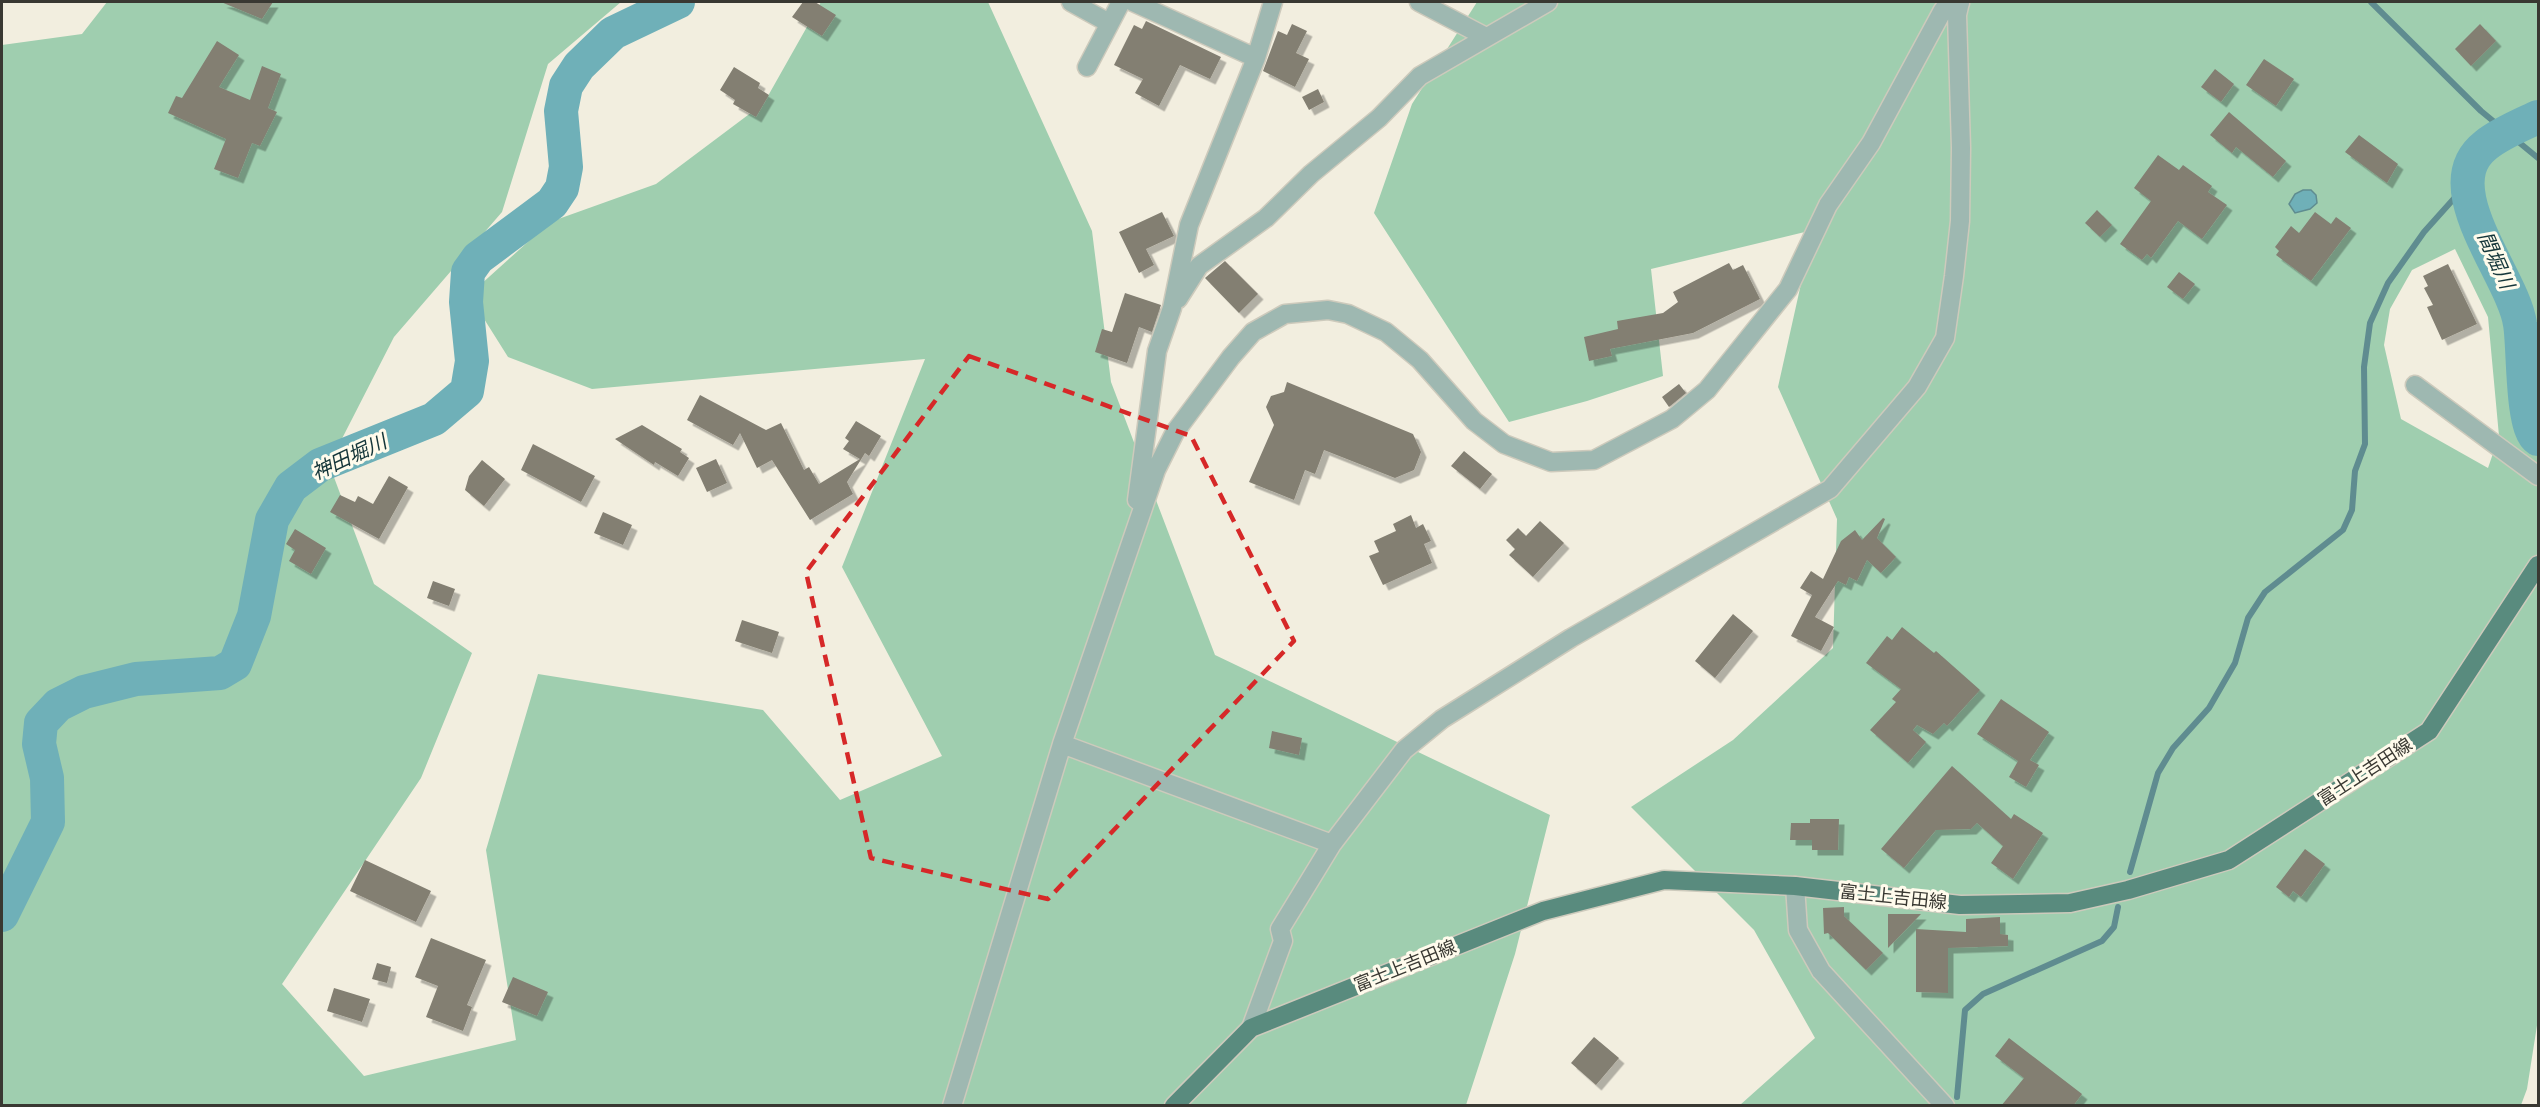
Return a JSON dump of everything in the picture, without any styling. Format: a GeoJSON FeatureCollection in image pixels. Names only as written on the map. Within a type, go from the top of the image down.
{"type":"FeatureCollection","features":[{"type":"Feature","properties":{"kind":"main road","name":"富士上吉田線"},"geometry":{"type":"LineString","coordinates":[[1174,1106],[1251,1028],[1543,911],[1664,880],[1795,886],[1960,904],[2070,903],[2128,890],[2229,860],[2429,731],[2538,565]]}},
{"type":"Feature","properties":{"kind":"street"},"geometry":{"type":"LineString","coordinates":[[1071,2],[1109,23]]}},
{"type":"Feature","properties":{"kind":"street"},"geometry":{"type":"LineString","coordinates":[[1087,67],[1121,2]]}},
{"type":"Feature","properties":{"kind":"street"},"geometry":{"type":"LineString","coordinates":[[1133,2],[1256,58]]}},
{"type":"Feature","properties":{"kind":"street"},"geometry":{"type":"LineString","coordinates":[[1419,2],[1486,38]]}},
{"type":"Feature","properties":{"kind":"street"},"geometry":{"type":"LineString","coordinates":[[1172,308],[1199,266],[1266,219],[1311,174],[1379,118],[1420,76],[1548,2]]}},
{"type":"Feature","properties":{"kind":"street"},"geometry":{"type":"LineString","coordinates":[[952,1106],[1062,744],[1156,470],[1175,432],[1231,357],[1253,332],[1285,314],[1328,310],[1348,314],[1386,332],[1420,360],[1474,421],[1504,444],[1551,462],[1594,460],[1672,419],[1707,390],[1788,289],[1828,205],[1871,143],[1943,10],[1960,2]]}},
{"type":"Feature","properties":{"kind":"street"},"geometry":{"type":"LineString","coordinates":[[1251,1028],[1282,941],[1280,929],[1332,844],[1404,750],[1442,719],[1571,638],[1830,489],[1917,387],[1945,338],[1954,276],[1960,221],[1961,148],[1957,15],[1960,2]]}},
{"type":"Feature","properties":{"kind":"street"},"geometry":{"type":"LineString","coordinates":[[1131,544],[1157,351],[1172,308],[1189,225],[1256,58],[1265,4]]}},
{"type":"Feature","properties":{"kind":"street"},"geometry":{"type":"LineString","coordinates":[[2415,385],[2538,476]]}},
{"type":"Feature","properties":{"kind":"street"},"geometry":{"type":"LineString","coordinates":[[1062,744],[1332,844]]}},
{"type":"Feature","properties":{"kind":"street"},"geometry":{"type":"LineString","coordinates":[[1795,886],[1798,930],[1821,971],[1945,1106]]}},
{"type":"Feature","properties":{"kind":"highlighted area"},"geometry":{"type":"Polygon","coordinates":[[[969,356],[1191,436],[1294,641],[1048,899],[871,858],[806,572],[969,356]]]}},
{"type":"Feature","properties":{"kind":"green space"},"geometry":{"type":"Polygon","coordinates":[[[107,2],[621,2],[548,64],[502,212],[394,337],[329,464],[374,584],[472,653],[421,778],[282,984],[364,1076],[516,1040],[486,850],[538,674],[763,710],[840,800],[942,756],[842,567],[925,359],[592,389],[508,357],[469,295],[550,222],[656,184],[764,103],[821,2],[988,2],[1092,231],[1111,382],[1215,655],[1550,815],[1515,954],[1466,1105],[2,1105],[2,45],[82,34],[107,2]]]}},
{"type":"Feature","properties":{"kind":"green space"},"geometry":{"type":"Polygon","coordinates":[[[1477,2],[2538,2],[2538,1019],[2527,1089],[2521,1105],[1740,1105],[1815,1038],[1754,930],[1631,807],[1733,740],[1833,648],[1837,519],[1778,387],[1813,230],[1651,269],[1663,376],[1587,401],[1509,422],[1374,213],[1412,104],[1477,2]],[[2455,249],[2412,270],[2390,309],[2384,345],[2401,419],[2488,468],[2499,436],[2488,317],[2455,249]]]}},
{"type":"Feature","properties":{"kind":"water"},"geometry":{"type":"Polygon","coordinates":[[[2303,190],[2311,190],[2316,195],[2317,203],[2310,209],[2295,213],[2289,204],[2295,194],[2303,190]]]}},
{"type":"Feature","properties":{"kind":"building"},"geometry":{"type":"Polygon","coordinates":[[[221,2],[273,2],[262,19],[221,2]]]}},
{"type":"Feature","properties":{"kind":"building"},"geometry":{"type":"Polygon","coordinates":[[[803,2],[815,2],[836,15],[822,36],[792,17],[803,2]]]}},
{"type":"Feature","properties":{"kind":"building"},"geometry":{"type":"Polygon","coordinates":[[[1146,21],[1221,57],[1210,79],[1180,65],[1159,106],[1135,93],[1143,79],[1114,65],[1134,25],[1142,29],[1146,21]]]}},
{"type":"Feature","properties":{"kind":"building"},"geometry":{"type":"Polygon","coordinates":[[[1292,24],[1307,31],[1296,53],[1309,59],[1295,87],[1263,71],[1278,31],[1287,35],[1292,24]]]}},
{"type":"Feature","properties":{"kind":"building"},"geometry":{"type":"Polygon","coordinates":[[[2480,24],[2496,41],[2471,66],[2455,49],[2480,24]]]}},
{"type":"Feature","properties":{"kind":"building"},"geometry":{"type":"Polygon","coordinates":[[[217,41],[239,55],[219,87],[250,100],[262,66],[281,74],[268,108],[277,112],[260,146],[252,143],[238,178],[214,169],[226,139],[168,113],[176,96],[182,98],[217,41]]]}},
{"type":"Feature","properties":{"kind":"building"},"geometry":{"type":"Polygon","coordinates":[[[2264,59],[2294,79],[2276,106],[2246,85],[2264,59]]]}},
{"type":"Feature","properties":{"kind":"building"},"geometry":{"type":"Polygon","coordinates":[[[734,67],[760,83],[758,88],[769,95],[756,117],[733,104],[735,100],[720,90],[734,67]]]}},
{"type":"Feature","properties":{"kind":"building"},"geometry":{"type":"Polygon","coordinates":[[[2215,69],[2234,84],[2221,102],[2201,87],[2215,69]]]}},
{"type":"Feature","properties":{"kind":"building"},"geometry":{"type":"Polygon","coordinates":[[[1318,89],[1324,102],[1309,110],[1302,97],[1318,89]]]}},
{"type":"Feature","properties":{"kind":"building"},"geometry":{"type":"Polygon","coordinates":[[[2229,112],[2286,161],[2273,177],[2236,147],[2232,153],[2210,135],[2229,112]]]}},
{"type":"Feature","properties":{"kind":"building"},"geometry":{"type":"Polygon","coordinates":[[[2359,135],[2398,164],[2387,183],[2345,152],[2359,135]]]}},
{"type":"Feature","properties":{"kind":"building"},"geometry":{"type":"Polygon","coordinates":[[[2158,155],[2179,170],[2183,165],[2212,186],[2208,192],[2227,205],[2202,239],[2178,221],[2151,258],[2147,254],[2142,260],[2120,244],[2151,201],[2134,188],[2158,155]]]}},
{"type":"Feature","properties":{"kind":"building"},"geometry":{"type":"Polygon","coordinates":[[[2097,210],[2112,225],[2100,237],[2085,223],[2097,210]]]}},
{"type":"Feature","properties":{"kind":"building"},"geometry":{"type":"Polygon","coordinates":[[[1162,212],[1174,236],[1146,249],[1154,265],[1139,273],[1119,232],[1162,212]]]}},
{"type":"Feature","properties":{"kind":"building"},"geometry":{"type":"Polygon","coordinates":[[[2315,212],[2331,224],[2336,217],[2351,228],[2311,281],[2276,255],[2279,251],[2275,247],[2291,226],[2299,233],[2315,212]]]}},
{"type":"Feature","properties":{"kind":"building"},"geometry":{"type":"Polygon","coordinates":[[[1225,261],[1258,294],[1239,313],[1205,278],[1225,261]]]}},
{"type":"Feature","properties":{"kind":"building"},"geometry":{"type":"Polygon","coordinates":[[[1729,263],[1733,270],[1743,265],[1760,299],[1693,333],[1610,349],[1612,356],[1589,361],[1584,337],[1618,329],[1617,321],[1663,313],[1678,302],[1673,292],[1729,263]]]}},
{"type":"Feature","properties":{"kind":"building"},"geometry":{"type":"Polygon","coordinates":[[[2448,264],[2477,324],[2442,340],[2427,307],[2433,305],[2424,288],[2428,286],[2423,276],[2448,264]]]}},
{"type":"Feature","properties":{"kind":"building"},"geometry":{"type":"Polygon","coordinates":[[[2179,272],[2195,284],[2183,299],[2167,287],[2179,272]]]}},
{"type":"Feature","properties":{"kind":"building"},"geometry":{"type":"Polygon","coordinates":[[[1125,293],[1161,305],[1152,332],[1139,327],[1127,363],[1095,352],[1102,329],[1112,332],[1125,293]]]}},
{"type":"Feature","properties":{"kind":"building"},"geometry":{"type":"Polygon","coordinates":[[[1287,382],[1413,434],[1421,452],[1414,470],[1395,478],[1324,450],[1315,474],[1305,470],[1294,500],[1249,482],[1274,425],[1266,407],[1271,396],[1284,392],[1287,382]]]}},
{"type":"Feature","properties":{"kind":"building"},"geometry":{"type":"Polygon","coordinates":[[[1679,384],[1686,393],[1669,407],[1662,397],[1679,384]]]}},
{"type":"Feature","properties":{"kind":"building"},"geometry":{"type":"Polygon","coordinates":[[[700,395],[766,430],[781,423],[804,470],[809,467],[819,484],[860,459],[843,449],[849,441],[845,438],[856,421],[881,436],[869,456],[865,453],[847,482],[853,494],[810,520],[772,460],[757,468],[740,433],[733,445],[687,420],[700,395]]]}},
{"type":"Feature","properties":{"kind":"building"},"geometry":{"type":"Polygon","coordinates":[[[642,425],[682,449],[680,452],[689,458],[678,476],[655,462],[654,465],[615,439],[642,425]]]}},
{"type":"Feature","properties":{"kind":"building"},"geometry":{"type":"Polygon","coordinates":[[[533,444],[595,476],[581,502],[521,470],[533,444]]]}},
{"type":"Feature","properties":{"kind":"building"},"geometry":{"type":"Polygon","coordinates":[[[1464,451],[1492,474],[1480,489],[1451,466],[1464,451]]]}},
{"type":"Feature","properties":{"kind":"building"},"geometry":{"type":"Polygon","coordinates":[[[716,459],[727,483],[707,492],[696,468],[716,459]]]}},
{"type":"Feature","properties":{"kind":"building"},"geometry":{"type":"Polygon","coordinates":[[[482,460],[505,479],[484,506],[465,490],[469,476],[482,460]]]}},
{"type":"Feature","properties":{"kind":"building"},"geometry":{"type":"Polygon","coordinates":[[[389,476],[408,487],[379,539],[330,512],[340,495],[355,502],[358,496],[373,504],[389,476]]]}},
{"type":"Feature","properties":{"kind":"building"},"geometry":{"type":"Polygon","coordinates":[[[603,512],[632,525],[623,545],[594,533],[603,512]]]}},
{"type":"Feature","properties":{"kind":"building"},"geometry":{"type":"Polygon","coordinates":[[[1411,515],[1416,528],[1423,524],[1431,541],[1424,544],[1432,563],[1383,585],[1369,556],[1379,552],[1374,541],[1396,531],[1393,524],[1411,515]]]}},
{"type":"Feature","properties":{"kind":"building"},"geometry":{"type":"Polygon","coordinates":[[[1883,518],[1885,519],[1877,538],[1896,557],[1881,573],[1867,560],[1857,581],[1849,577],[1846,585],[1838,581],[1815,617],[1834,627],[1821,651],[1791,636],[1812,595],[1800,588],[1811,571],[1823,579],[1841,541],[1855,530],[1862,540],[1883,518]]]}},
{"type":"Feature","properties":{"kind":"building"},"geometry":{"type":"Polygon","coordinates":[[[1540,521],[1564,543],[1533,577],[1509,555],[1515,549],[1506,540],[1518,528],[1526,536],[1540,521]]]}},
{"type":"Feature","properties":{"kind":"building"},"geometry":{"type":"Polygon","coordinates":[[[295,529],[326,548],[311,574],[289,561],[295,550],[286,544],[295,529]]]}},
{"type":"Feature","properties":{"kind":"building"},"geometry":{"type":"Polygon","coordinates":[[[433,581],[455,589],[449,606],[427,598],[433,581]]]}},
{"type":"Feature","properties":{"kind":"building"},"geometry":{"type":"Polygon","coordinates":[[[1733,614],[1753,631],[1715,678],[1695,661],[1733,614]]]}},
{"type":"Feature","properties":{"kind":"building"},"geometry":{"type":"Polygon","coordinates":[[[742,620],[779,632],[772,653],[735,641],[742,620]]]}},
{"type":"Feature","properties":{"kind":"building"},"geometry":{"type":"Polygon","coordinates":[[[1902,627],[1934,653],[1936,651],[1980,690],[1947,726],[1944,723],[1933,734],[1917,725],[1913,730],[1926,742],[1908,763],[1870,730],[1896,702],[1892,699],[1901,689],[1866,663],[1887,636],[1892,640],[1902,627]]]}},
{"type":"Feature","properties":{"kind":"building"},"geometry":{"type":"Polygon","coordinates":[[[2001,699],[2049,732],[2030,760],[2039,765],[2026,787],[2009,777],[2018,761],[1977,734],[2001,699]]]}},
{"type":"Feature","properties":{"kind":"building"},"geometry":{"type":"Polygon","coordinates":[[[1272,731],[1302,738],[1299,755],[1269,748],[1272,731]]]}},
{"type":"Feature","properties":{"kind":"building"},"geometry":{"type":"Polygon","coordinates":[[[1952,766],[2011,819],[2014,814],[2043,833],[2013,879],[1991,863],[2003,846],[1977,823],[1971,829],[1936,830],[1904,868],[1881,849],[1952,766]]]}},
{"type":"Feature","properties":{"kind":"building"},"geometry":{"type":"Polygon","coordinates":[[[1810,819],[1839,819],[1838,850],[1812,850],[1812,840],[1790,840],[1791,823],[1810,823],[1810,819]]]}},
{"type":"Feature","properties":{"kind":"building"},"geometry":{"type":"Polygon","coordinates":[[[2305,849],[2325,864],[2301,897],[2293,891],[2289,897],[2276,887],[2305,849]]]}},
{"type":"Feature","properties":{"kind":"building"},"geometry":{"type":"Polygon","coordinates":[[[365,860],[431,891],[416,922],[350,891],[365,860]]]}},
{"type":"Feature","properties":{"kind":"building"},"geometry":{"type":"Polygon","coordinates":[[[1844,907],[1844,916],[1883,953],[1866,970],[1828,933],[1824,934],[1823,908],[1844,907]]]}},
{"type":"Feature","properties":{"kind":"building"},"geometry":{"type":"Polygon","coordinates":[[[1888,914],[1921,914],[1888,948],[1888,914]]]}},
{"type":"Feature","properties":{"kind":"building"},"geometry":{"type":"Polygon","coordinates":[[[2000,917],[2000,934],[2008,935],[2008,946],[1948,948],[1948,993],[1916,992],[1916,929],[1966,932],[1966,919],[2000,917]]]}},
{"type":"Feature","properties":{"kind":"building"},"geometry":{"type":"Polygon","coordinates":[[[431,938],[486,960],[467,1005],[472,1007],[463,1031],[426,1017],[438,986],[415,977],[431,938]]]}},
{"type":"Feature","properties":{"kind":"building"},"geometry":{"type":"Polygon","coordinates":[[[377,963],[391,967],[387,983],[372,979],[377,963]]]}},
{"type":"Feature","properties":{"kind":"building"},"geometry":{"type":"Polygon","coordinates":[[[513,977],[548,992],[537,1016],[502,1002],[513,977]]]}},
{"type":"Feature","properties":{"kind":"building"},"geometry":{"type":"Polygon","coordinates":[[[334,988],[370,999],[362,1022],[327,1011],[334,988]]]}},
{"type":"Feature","properties":{"kind":"building"},"geometry":{"type":"Polygon","coordinates":[[[1594,1037],[1619,1058],[1596,1085],[1571,1063],[1594,1037]]]}},
{"type":"Feature","properties":{"kind":"building"},"geometry":{"type":"Polygon","coordinates":[[[2009,1038],[2082,1094],[2073,1106],[2001,1106],[2024,1078],[1995,1056],[2009,1038]]]}},
{"type":"Feature","properties":{"kind":"waterway","name":"神田堀川"},"geometry":{"type":"LineString","coordinates":[[2,915],[48,822],[47,778],[39,744],[41,723],[58,705],[84,692],[136,679],[220,673],[235,664],[254,616],[272,520],[291,487],[320,465],[434,419],[467,391],[472,361],[466,302],[468,272],[478,258],[552,203],[562,188],[566,167],[561,111],[566,86],[579,66],[613,33],[678,2]]}},
{"type":"Feature","properties":{"kind":"waterway"},"geometry":{"type":"LineString","coordinates":[[2371,2],[2481,111],[2538,158]]}},
{"type":"Feature","properties":{"kind":"waterway","name":"間堀川"},"geometry":{"type":"LineString","coordinates":[[2538,117],[2486,145],[2472,163],[2468,184],[2471,207],[2480,232],[2504,281],[2520,324],[2526,404],[2533,432],[2538,439]]}},
{"type":"Feature","properties":{"kind":"waterway"},"geometry":{"type":"LineString","coordinates":[[2130,872],[2158,773],[2173,748],[2209,708],[2235,663],[2248,618],[2265,592],[2343,530],[2352,510],[2355,471],[2365,444],[2364,367],[2370,323],[2388,283],[2424,232],[2467,184]]}},
{"type":"Feature","properties":{"kind":"waterway"},"geometry":{"type":"LineString","coordinates":[[1957,1097],[1965,1010],[1983,994],[2102,941],[2114,927],[2118,907]]}}]}
